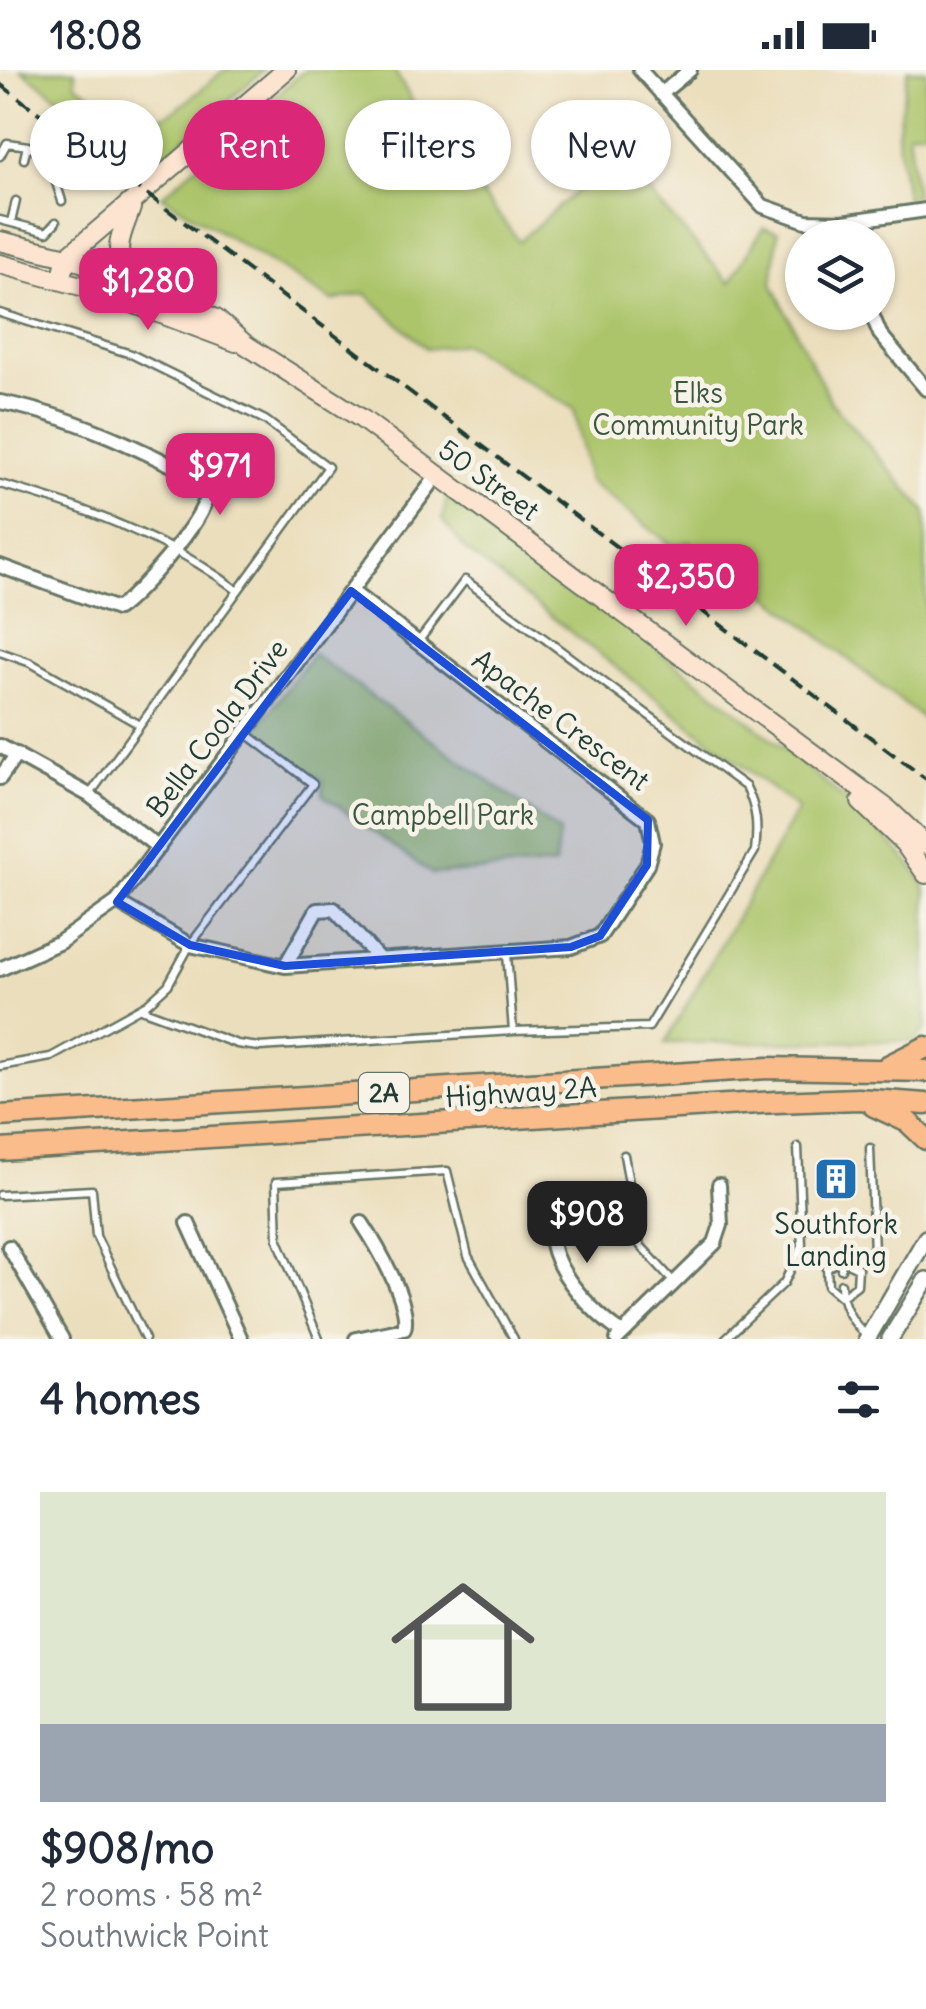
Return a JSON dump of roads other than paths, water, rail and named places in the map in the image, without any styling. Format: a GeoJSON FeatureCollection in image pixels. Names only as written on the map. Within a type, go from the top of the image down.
{"type":"FeatureCollection","features":[{"type":"Feature","properties":{"kind":"main road"},"geometry":{"type":"LineString","coordinates":[[61,280],[67,257],[286,70]]}},
{"type":"Feature","properties":{"kind":"main road"},"geometry":{"type":"LineString","coordinates":[[132,203],[117,247],[124,268],[146,286]]}},
{"type":"Feature","properties":{"kind":"main road","name":"50 Street"},"geometry":{"type":"LineString","coordinates":[[0,240],[67,257],[146,286],[216,319],[246,345],[347,408],[888,810],[926,845]]}},
{"type":"Feature","properties":{"kind":"main road","name":"50 Street"},"geometry":{"type":"LineString","coordinates":[[0,264],[61,280],[246,345]]}},
{"type":"Feature","properties":{"kind":"main road","name":"50 Street"},"geometry":{"type":"LineString","coordinates":[[790,738],[898,836],[926,874]]}},
{"type":"Feature","properties":{"kind":"main road"},"geometry":{"type":"LineString","coordinates":[[884,1068],[926,1048]]}},
{"type":"Feature","properties":{"kind":"main road","name":"Highway 2A"},"geometry":{"type":"LineString","coordinates":[[0,1116],[768,1068],[926,1071]]}},
{"type":"Feature","properties":{"kind":"main road"},"geometry":{"type":"LineString","coordinates":[[858,1099],[908,1122],[926,1139]]}},
{"type":"Feature","properties":{"kind":"main road","name":"Highway 2A"},"geometry":{"type":"LineString","coordinates":[[0,1150],[858,1099],[926,1104]]}},
{"type":"Feature","properties":{"kind":"street"},"geometry":{"type":"LineString","coordinates":[[640,70],[764,206],[806,220]]}},
{"type":"Feature","properties":{"kind":"street"},"geometry":{"type":"LineString","coordinates":[[661,94],[690,70]]}},
{"type":"Feature","properties":{"kind":"street"},"geometry":{"type":"LineString","coordinates":[[860,220],[925,212]]}},
{"type":"Feature","properties":{"kind":"street"},"geometry":{"type":"LineString","coordinates":[[878,330],[926,389]]}},
{"type":"Feature","properties":{"kind":"street"},"geometry":{"type":"LineString","coordinates":[[0,402],[38,409],[105,432],[202,480],[206,496],[199,514],[171,550],[132,599],[117,609],[0,566]]}},
{"type":"Feature","properties":{"kind":"street","name":"Bella Coola Drive"},"geometry":{"type":"LineString","coordinates":[[0,969],[60,942],[117,902],[437,476]]}},
{"type":"Feature","properties":{"kind":"street","name":"Apache Crescent"},"geometry":{"type":"LineString","coordinates":[[117,902],[190,945],[286,966],[507,953],[570,946],[600,936],[647,866],[653,843],[648,820],[351,592]]}},
{"type":"Feature","properties":{"kind":"street"},"geometry":{"type":"LineString","coordinates":[[0,746],[89,795],[159,848]]}},
{"type":"Feature","properties":{"kind":"street"},"geometry":{"type":"LineString","coordinates":[[0,778],[17,754]]}},
{"type":"Feature","properties":{"kind":"street"},"geometry":{"type":"LineString","coordinates":[[286,966],[316,910],[334,909],[378,958]]}},
{"type":"Feature","properties":{"kind":"street"},"geometry":{"type":"LineString","coordinates":[[549,1202],[552,1245],[562,1270],[620,1336],[715,1244],[722,1226],[719,1185]]}},
{"type":"Feature","properties":{"kind":"street"},"geometry":{"type":"LineString","coordinates":[[356,1339],[404,1329],[407,1321],[392,1278],[362,1222]]}},
{"type":"Feature","properties":{"kind":"street"},"geometry":{"type":"LineString","coordinates":[[188,1224],[241,1339]]}},
{"type":"Feature","properties":{"kind":"street"},"geometry":{"type":"LineString","coordinates":[[869,1338],[926,1238]]}},
{"type":"Feature","properties":{"kind":"street"},"geometry":{"type":"LineString","coordinates":[[9,1247],[62,1339]]}},
{"type":"Feature","properties":{"kind":"street"},"geometry":{"type":"LineString","coordinates":[[890,1339],[926,1280]]}},
{"type":"Feature","properties":{"kind":"lane"},"geometry":{"type":"LineString","coordinates":[[0,156],[7,143],[28,146],[24,159]]}},
{"type":"Feature","properties":{"kind":"lane"},"geometry":{"type":"LineString","coordinates":[[50,198],[56,190]]}},
{"type":"Feature","properties":{"kind":"lane"},"geometry":{"type":"LineString","coordinates":[[59,190],[62,201]]}},
{"type":"Feature","properties":{"kind":"lane"},"geometry":{"type":"LineString","coordinates":[[11,222],[16,201]]}},
{"type":"Feature","properties":{"kind":"lane"},"geometry":{"type":"LineString","coordinates":[[44,219],[47,232]]}},
{"type":"Feature","properties":{"kind":"lane"},"geometry":{"type":"LineString","coordinates":[[0,220],[47,232]]}},
{"type":"Feature","properties":{"kind":"lane"},"geometry":{"type":"LineString","coordinates":[[47,232],[56,222]]}},
{"type":"Feature","properties":{"kind":"lane"},"geometry":{"type":"LineString","coordinates":[[0,314],[131,354],[265,420],[328,467],[89,795]]}},
{"type":"Feature","properties":{"kind":"lane"},"geometry":{"type":"LineString","coordinates":[[0,484],[49,497],[203,564],[238,591]]}},
{"type":"Feature","properties":{"kind":"lane"},"geometry":{"type":"LineString","coordinates":[[140,1008],[237,1044],[259,1047],[649,1026],[755,851],[758,828],[754,802],[746,787],[465,580],[418,642]]}},
{"type":"Feature","properties":{"kind":"lane"},"geometry":{"type":"LineString","coordinates":[[0,652],[31,663],[140,725]]}},
{"type":"Feature","properties":{"kind":"lane"},"geometry":{"type":"LineString","coordinates":[[0,1066],[51,1056],[140,1008],[168,985],[190,945],[313,784],[245,733]]}},
{"type":"Feature","properties":{"kind":"lane"},"geometry":{"type":"LineString","coordinates":[[507,953],[514,1031]]}},
{"type":"Feature","properties":{"kind":"lane"},"geometry":{"type":"LineString","coordinates":[[725,1339],[784,1282],[802,1246],[798,1147]]}},
{"type":"Feature","properties":{"kind":"lane"},"geometry":{"type":"LineString","coordinates":[[841,1269],[842,1252],[874,1252],[870,1148]]}},
{"type":"Feature","properties":{"kind":"lane"},"geometry":{"type":"LineString","coordinates":[[624,1155],[640,1245],[674,1283]]}},
{"type":"Feature","properties":{"kind":"lane"},"geometry":{"type":"LineString","coordinates":[[319,1339],[278,1240],[276,1182],[447,1171],[468,1256],[510,1338]]}},
{"type":"Feature","properties":{"kind":"lane"},"geometry":{"type":"LineString","coordinates":[[0,1196],[92,1190],[96,1236],[145,1339]]}},
{"type":"Feature","properties":{"kind":"lane"},"geometry":{"type":"LineString","coordinates":[[841,1260],[858,1268],[856,1285],[841,1297]]}},
{"type":"Feature","properties":{"kind":"lane"},"geometry":{"type":"LineString","coordinates":[[841,1260],[828,1268],[828,1286],[841,1297],[857,1328],[869,1338]]}},
{"type":"Feature","properties":{"kind":"lane"},"geometry":{"type":"LineString","coordinates":[[841,1297],[842,1284]]}},
{"type":"Feature","properties":{"kind":"railway"},"geometry":{"type":"LineString","coordinates":[[0,84],[926,779]]}},
{"type":"Feature","properties":{"kind":"place","name":"Southfork Landing"},"geometry":{"type":"Point","coordinates":[836,1179]}},
{"type":"Feature","properties":{"kind":"park label","name":"Elks Community Park"},"geometry":{"type":"Point","coordinates":[698,409]}},
{"type":"Feature","properties":{"kind":"park label","name":"Campbell Park"},"geometry":{"type":"Point","coordinates":[443,815]}}]}
